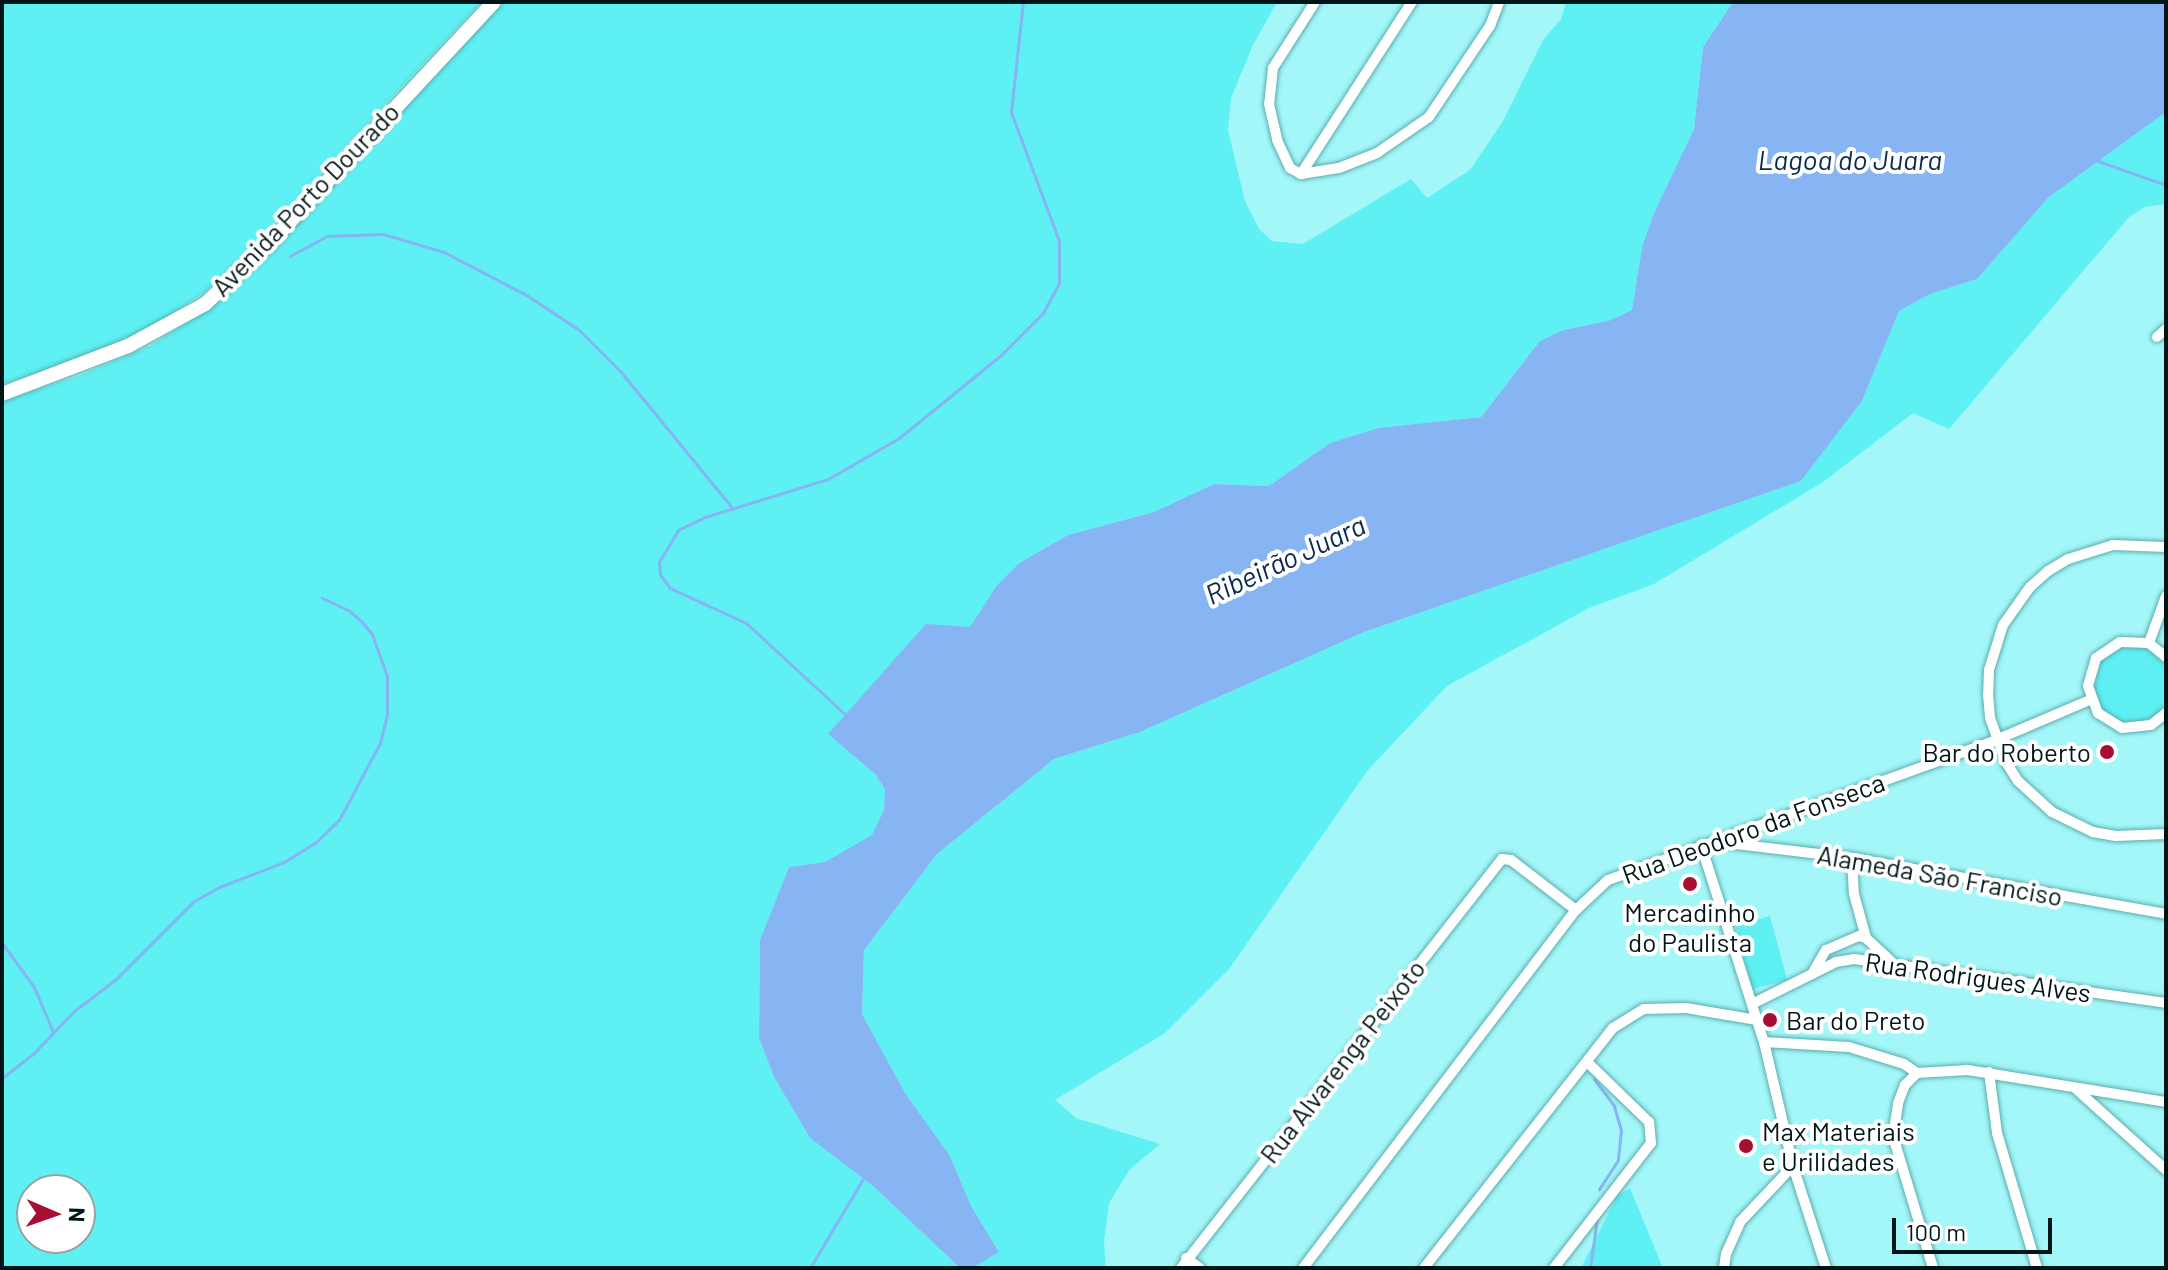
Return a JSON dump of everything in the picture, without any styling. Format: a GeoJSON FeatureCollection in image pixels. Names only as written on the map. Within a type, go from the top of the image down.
{"type":"FeatureCollection","features":[{"type":"Feature","properties":{"kind":"main road","name":"Avenida Porto Dourado"},"geometry":{"type":"LineString","coordinates":[[2,394],[128,346],[205,304],[269,244],[375,126],[494,2]]}},
{"type":"Feature","properties":{"kind":"street"},"geometry":{"type":"LineString","coordinates":[[1315,2],[1273,68],[1269,104],[1277,140],[1290,168],[1301,174],[1339,168],[1377,153],[1429,117],[1490,26],[1499,2]]}},
{"type":"Feature","properties":{"kind":"street"},"geometry":{"type":"LineString","coordinates":[[1301,174],[1412,2]]}},
{"type":"Feature","properties":{"kind":"street"},"geometry":{"type":"LineString","coordinates":[[2166,547],[2136,543],[2090,550],[2048,571],[2030,587],[2009,615],[1994,647],[1988,694],[1996,740],[2018,781],[2034,798],[2072,824],[2116,836],[2166,834]]}},
{"type":"Feature","properties":{"kind":"street"},"geometry":{"type":"LineString","coordinates":[[2149,643],[2166,596]]}},
{"type":"Feature","properties":{"kind":"street"},"geometry":{"type":"LineString","coordinates":[[2166,657],[2149,643],[2120,642],[2107,648],[2090,671],[2090,700],[2098,713],[2122,728],[2151,725],[2166,713]]}},
{"type":"Feature","properties":{"kind":"street","name":"Rua Deodoro da Fonseca"},"geometry":{"type":"LineString","coordinates":[[1303,1268],[1576,910],[1608,880],[1996,740],[2090,700]]}},
{"type":"Feature","properties":{"kind":"street","name":"Alameda São Franciso"},"geometry":{"type":"LineString","coordinates":[[1714,842],[1852,858],[2166,914]]}},
{"type":"Feature","properties":{"kind":"street"},"geometry":{"type":"LineString","coordinates":[[1701,845],[1764,1042],[1793,1166],[1826,1268]]}},
{"type":"Feature","properties":{"kind":"street","name":"Rua Alvarenga Peixoto"},"geometry":{"type":"LineString","coordinates":[[1183,1263],[1502,859],[1507,858],[1576,910]]}},
{"type":"Feature","properties":{"kind":"street"},"geometry":{"type":"LineString","coordinates":[[1852,858],[1854,894],[1866,938]]}},
{"type":"Feature","properties":{"kind":"street"},"geometry":{"type":"LineString","coordinates":[[1812,974],[1826,950],[1859,936],[1866,938],[1894,964]]}},
{"type":"Feature","properties":{"kind":"street","name":"Rua Rodrigues Alves"},"geometry":{"type":"LineString","coordinates":[[1752,1004],[1836,962],[1854,959],[2166,1003]]}},
{"type":"Feature","properties":{"kind":"street"},"geometry":{"type":"LineString","coordinates":[[1424,1268],[1613,1028],[1644,1009],[1686,1008],[1757,1020]]}},
{"type":"Feature","properties":{"kind":"street"},"geometry":{"type":"LineString","coordinates":[[1764,1042],[1849,1047],[1904,1064],[1917,1073],[1947,1069],[1989,1072],[2166,1102]]}},
{"type":"Feature","properties":{"kind":"street"},"geometry":{"type":"LineString","coordinates":[[1554,1268],[1648,1151],[1652,1135],[1649,1122],[1587,1062]]}},
{"type":"Feature","properties":{"kind":"street"},"geometry":{"type":"LineString","coordinates":[[1989,1072],[1997,1133],[2037,1268]]}},
{"type":"Feature","properties":{"kind":"street"},"geometry":{"type":"LineString","coordinates":[[1917,1073],[1901,1094],[1893,1136],[1933,1268]]}},
{"type":"Feature","properties":{"kind":"street"},"geometry":{"type":"LineString","coordinates":[[2074,1087],[2166,1170]]}},
{"type":"Feature","properties":{"kind":"street"},"geometry":{"type":"LineString","coordinates":[[1724,1268],[1726,1254],[1740,1222],[1793,1166]]}},
{"type":"Feature","properties":{"kind":"street"},"geometry":{"type":"LineString","coordinates":[[1183,1263],[1200,1268]]}},
{"type":"Feature","properties":{"kind":"shaded area"},"geometry":{"type":"Polygon","coordinates":[[[2,2],[481,2],[242,256],[202,294],[144,331],[74,361],[2,384],[2,2]]]}},
{"type":"Feature","properties":{"kind":"shaded area"},"geometry":{"type":"Polygon","coordinates":[[[502,2],[1277,2],[1253,45],[1231,98],[1228,130],[1245,201],[1259,229],[1272,241],[1303,244],[1411,179],[1427,198],[1470,170],[1503,121],[1543,40],[1561,19],[1566,2],[1733,2],[1703,47],[1694,129],[1654,213],[1642,247],[1632,310],[1608,321],[1563,330],[1540,341],[1481,417],[1378,428],[1330,443],[1269,486],[1214,484],[1154,512],[1068,535],[1019,563],[997,585],[970,627],[855,707],[828,734],[875,774],[885,789],[884,810],[873,835],[825,862],[789,867],[760,940],[759,1038],[774,1077],[810,1138],[873,1186],[960,1268],[2,1268],[2,401],[79,376],[152,345],[211,307],[502,2]]]}},
{"type":"Feature","properties":{"kind":"shaded area"},"geometry":{"type":"Polygon","coordinates":[[[2166,112],[2166,204],[2145,207],[2129,217],[1949,429],[1913,413],[1823,482],[1654,584],[1589,608],[1447,686],[1368,770],[1229,969],[1165,1033],[1055,1100],[1076,1118],[1160,1144],[1130,1169],[1109,1203],[1104,1242],[1106,1268],[972,1268],[999,1252],[971,1206],[950,1156],[905,1093],[862,1014],[864,950],[937,854],[1054,759],[1140,732],[1364,632],[1801,481],[1862,401],[1899,311],[1930,294],[1977,279],[2049,197],[2166,112]]]}},
{"type":"Feature","properties":{"kind":"shaded area"},"geometry":{"type":"Polygon","coordinates":[[[2131,646],[2146,649],[2163,663],[2170,685],[2167,700],[2153,717],[2131,724],[2116,721],[2099,707],[2092,685],[2095,670],[2109,653],[2131,646]]]}},
{"type":"Feature","properties":{"kind":"shaded area"},"geometry":{"type":"Polygon","coordinates":[[[1770,916],[1787,980],[1752,989],[1735,925],[1770,916]]]}},
{"type":"Feature","properties":{"kind":"shaded area"},"geometry":{"type":"Polygon","coordinates":[[[1630,1188],[1662,1266],[1581,1268],[1617,1196],[1630,1188]]]}},
{"type":"Feature","properties":{"kind":"water","name":"Lagoa do Juara"},"geometry":{"type":"Polygon","coordinates":[[[1733,2],[2166,2],[2166,112],[2049,197],[1977,279],[1930,294],[1899,311],[1862,401],[1801,481],[1364,632],[1140,732],[1054,759],[937,854],[864,950],[862,1014],[905,1093],[950,1156],[971,1206],[999,1252],[972,1268],[960,1268],[873,1186],[810,1138],[774,1077],[759,1038],[760,940],[789,867],[825,862],[872,835],[884,810],[885,789],[875,774],[828,734],[926,624],[970,627],[997,585],[1019,563],[1068,535],[1154,512],[1214,484],[1269,486],[1330,443],[1378,428],[1481,417],[1540,341],[1563,330],[1608,321],[1632,310],[1642,247],[1654,213],[1694,129],[1703,47],[1733,2]]]}},
{"type":"Feature","properties":{"kind":"waterway"},"geometry":{"type":"LineString","coordinates":[[848,717],[746,623],[670,588],[660,574],[659,562],[678,530],[705,517],[828,479],[899,438],[1001,355],[1043,313],[1059,283],[1059,241],[1011,112],[1023,2]]}},
{"type":"Feature","properties":{"kind":"waterway"},"geometry":{"type":"LineString","coordinates":[[2098,161],[2166,185]]}},
{"type":"Feature","properties":{"kind":"waterway"},"geometry":{"type":"LineString","coordinates":[[290,256],[327,236],[383,234],[444,252],[528,296],[579,330],[621,372],[733,509]]}},
{"type":"Feature","properties":{"kind":"waterway"},"geometry":{"type":"LineString","coordinates":[[2,1078],[33,1054],[74,1011],[116,979],[194,901],[219,887],[284,862],[315,843],[339,820],[380,743],[387,714],[387,676],[372,634],[348,610],[322,598]]}},
{"type":"Feature","properties":{"kind":"waterway"},"geometry":{"type":"LineString","coordinates":[[2,943],[34,987],[53,1032]]}},
{"type":"Feature","properties":{"kind":"waterway"},"geometry":{"type":"LineString","coordinates":[[1594,1079],[1614,1106],[1621,1130],[1618,1160],[1599,1189]]}},
{"type":"Feature","properties":{"kind":"waterway","name":"Ribeirão Juara"},"geometry":{"type":"LineString","coordinates":[[810,1268],[864,1177]]}},
{"type":"Feature","properties":{"kind":"waterway"},"geometry":{"type":"LineString","coordinates":[[1590,1268],[1597,1219]]}},
{"type":"Feature","properties":{"kind":"place","name":"Bar do Roberto"},"geometry":{"type":"Point","coordinates":[2107,752]}},
{"type":"Feature","properties":{"kind":"place","name":"Mercadinho do Paulista"},"geometry":{"type":"Point","coordinates":[1690,884]}},
{"type":"Feature","properties":{"kind":"place","name":"Bar do Preto"},"geometry":{"type":"Point","coordinates":[1770,1020]}},
{"type":"Feature","properties":{"kind":"place","name":"Max Materiais e Urilidades"},"geometry":{"type":"Point","coordinates":[1746,1146]}}]}
